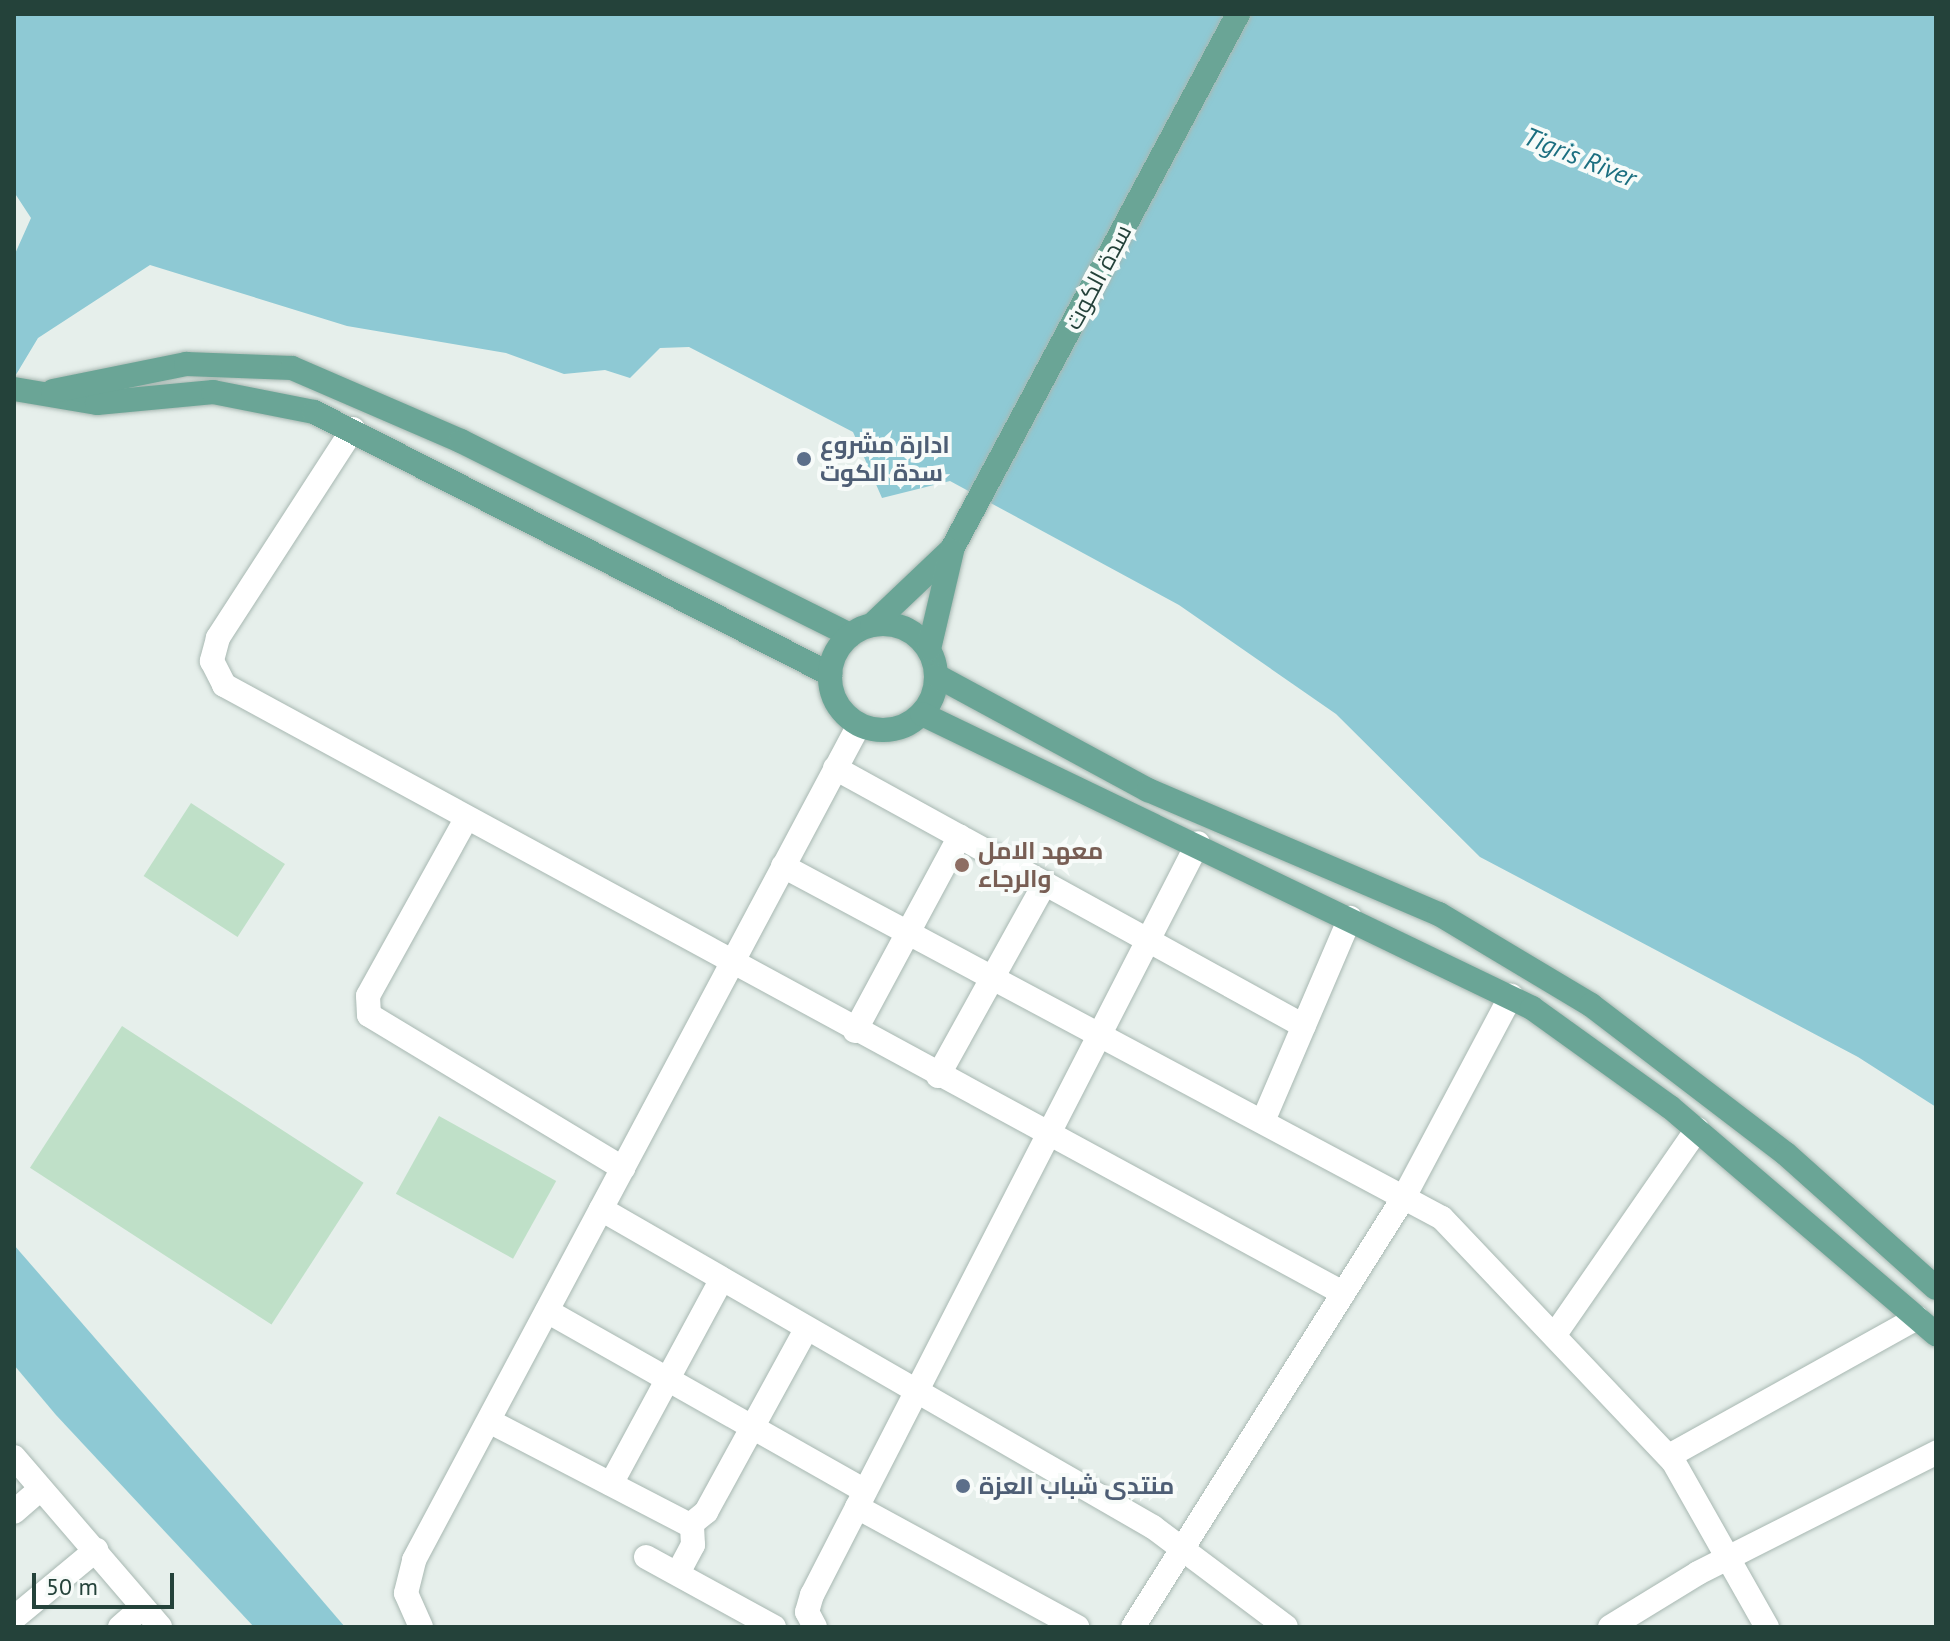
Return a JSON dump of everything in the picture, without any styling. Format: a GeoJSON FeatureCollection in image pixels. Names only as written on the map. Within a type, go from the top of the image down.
{"type":"FeatureCollection","features":[{"type":"Feature","properties":{"kind":"main road","name":"سدة الكوت"},"geometry":{"type":"LineString","coordinates":[[955,544],[1238,14]]}},
{"type":"Feature","properties":{"kind":"main road"},"geometry":{"type":"LineString","coordinates":[[39,393],[186,364],[292,368],[461,441],[850,635]]}},
{"type":"Feature","properties":{"kind":"main road"},"geometry":{"type":"LineString","coordinates":[[14,389],[97,403],[246,395],[353,429],[830,674]]}},
{"type":"Feature","properties":{"kind":"main road"},"geometry":{"type":"LineString","coordinates":[[955,544],[929,649],[937,676],[922,714],[892,730],[859,725],[837,704],[830,674],[850,635],[872,625],[955,544]]}},
{"type":"Feature","properties":{"kind":"main road"},"geometry":{"type":"LineString","coordinates":[[872,625],[904,628],[929,649]]}},
{"type":"Feature","properties":{"kind":"main road"},"geometry":{"type":"LineString","coordinates":[[937,676],[1148,790],[1439,914],[1591,1005],[1786,1154],[1936,1288]]}},
{"type":"Feature","properties":{"kind":"main road"},"geometry":{"type":"LineString","coordinates":[[922,714],[1291,887],[1511,996],[1697,1129],[1926,1326]]}},
{"type":"Feature","properties":{"kind":"main road"},"geometry":{"type":"LineString","coordinates":[[1291,887],[1303,858]]}},
{"type":"Feature","properties":{"kind":"street"},"geometry":{"type":"LineString","coordinates":[[353,429],[218,638],[214,671],[224,685],[731,965],[1343,1293]]}},
{"type":"Feature","properties":{"kind":"street"},"geometry":{"type":"LineString","coordinates":[[421,1627],[410,1609],[408,1577],[859,725]]}},
{"type":"Feature","properties":{"kind":"street"},"geometry":{"type":"LineString","coordinates":[[835,768],[1304,1026]]}},
{"type":"Feature","properties":{"kind":"street"},"geometry":{"type":"LineString","coordinates":[[466,819],[368,996],[369,1015],[623,1168]]}},
{"type":"Feature","properties":{"kind":"street"},"geometry":{"type":"LineString","coordinates":[[855,1031],[960,836]]}},
{"type":"Feature","properties":{"kind":"street"},"geometry":{"type":"LineString","coordinates":[[783,1627],[812,1622],[812,1595],[1198,843]]}},
{"type":"Feature","properties":{"kind":"street"},"geometry":{"type":"LineString","coordinates":[[783,866],[1404,1197],[1458,1231],[1669,1456],[1730,1557],[1767,1627]]}},
{"type":"Feature","properties":{"kind":"street"},"geometry":{"type":"LineString","coordinates":[[938,1076],[1045,883]]}},
{"type":"Feature","properties":{"kind":"street"},"geometry":{"type":"LineString","coordinates":[[1263,1121],[1350,918]]}},
{"type":"Feature","properties":{"kind":"street"},"geometry":{"type":"LineString","coordinates":[[1133,1627],[1404,1197],[1511,996]]}},
{"type":"Feature","properties":{"kind":"street"},"geometry":{"type":"LineString","coordinates":[[1556,1333],[1697,1129]]}},
{"type":"Feature","properties":{"kind":"street"},"geometry":{"type":"LineString","coordinates":[[601,1209],[1182,1549],[1286,1627]]}},
{"type":"Feature","properties":{"kind":"street"},"geometry":{"type":"LineString","coordinates":[[611,1484],[722,1279]]}},
{"type":"Feature","properties":{"kind":"street"},"geometry":{"type":"LineString","coordinates":[[547,1311],[752,1427],[861,1499],[1077,1627]]}},
{"type":"Feature","properties":{"kind":"street"},"geometry":{"type":"LineString","coordinates":[[1669,1456],[1926,1326]]}},
{"type":"Feature","properties":{"kind":"street"},"geometry":{"type":"LineString","coordinates":[[692,1524],[706,1512],[806,1329]]}},
{"type":"Feature","properties":{"kind":"street"},"geometry":{"type":"LineString","coordinates":[[489,1421],[692,1524]]}},
{"type":"Feature","properties":{"kind":"street"},"geometry":{"type":"LineString","coordinates":[[1610,1627],[1730,1557],[1936,1453]]}},
{"type":"Feature","properties":{"kind":"street"},"geometry":{"type":"LineString","coordinates":[[14,1457],[160,1627]]}},
{"type":"Feature","properties":{"kind":"street"},"geometry":{"type":"LineString","coordinates":[[14,1512],[40,1489]]}},
{"type":"Feature","properties":{"kind":"street"},"geometry":{"type":"LineString","coordinates":[[678,1573],[693,1545],[692,1524]]}},
{"type":"Feature","properties":{"kind":"street"},"geometry":{"type":"LineString","coordinates":[[14,1618],[96,1550]]}},
{"type":"Feature","properties":{"kind":"street"},"geometry":{"type":"LineString","coordinates":[[646,1557],[774,1627]]}},
{"type":"Feature","properties":{"kind":"street"},"geometry":{"type":"LineString","coordinates":[[120,1627],[143,1607]]}},
{"type":"Feature","properties":{"kind":"green space"},"geometry":{"type":"Polygon","coordinates":[[[191,803],[285,864],[238,937],[144,876],[191,803]]]}},
{"type":"Feature","properties":{"kind":"green space"},"geometry":{"type":"Polygon","coordinates":[[[122,1026],[364,1183],[271,1325],[30,1168],[122,1026]]]}},
{"type":"Feature","properties":{"kind":"green space"},"geometry":{"type":"Polygon","coordinates":[[[439,1116],[556,1181],[513,1259],[396,1194],[439,1116]]]}},
{"type":"Feature","properties":{"kind":"water","name":"Tigris River"},"geometry":{"type":"Polygon","coordinates":[[[14,14],[1936,14],[1936,1107],[1858,1057],[1480,857],[1336,714],[1179,605],[950,481],[882,498],[853,432],[689,347],[660,348],[630,378],[605,370],[564,374],[506,353],[347,326],[150,265],[38,338],[14,378],[14,256],[31,218],[14,192],[14,14]]]}},
{"type":"Feature","properties":{"kind":"water"},"geometry":{"type":"Polygon","coordinates":[[[14,1245],[345,1627],[254,1627],[56,1415],[14,1365],[14,1245]]]}},
{"type":"Feature","properties":{"kind":"place","name":"ادارة مشروع سدة الكوت"},"geometry":{"type":"Point","coordinates":[804,459]}},
{"type":"Feature","properties":{"kind":"place","name":"معهد الامل والرجاء"},"geometry":{"type":"Point","coordinates":[962,865]}},
{"type":"Feature","properties":{"kind":"place","name":"منتدى شباب العزة"},"geometry":{"type":"Point","coordinates":[963,1486]}}]}
